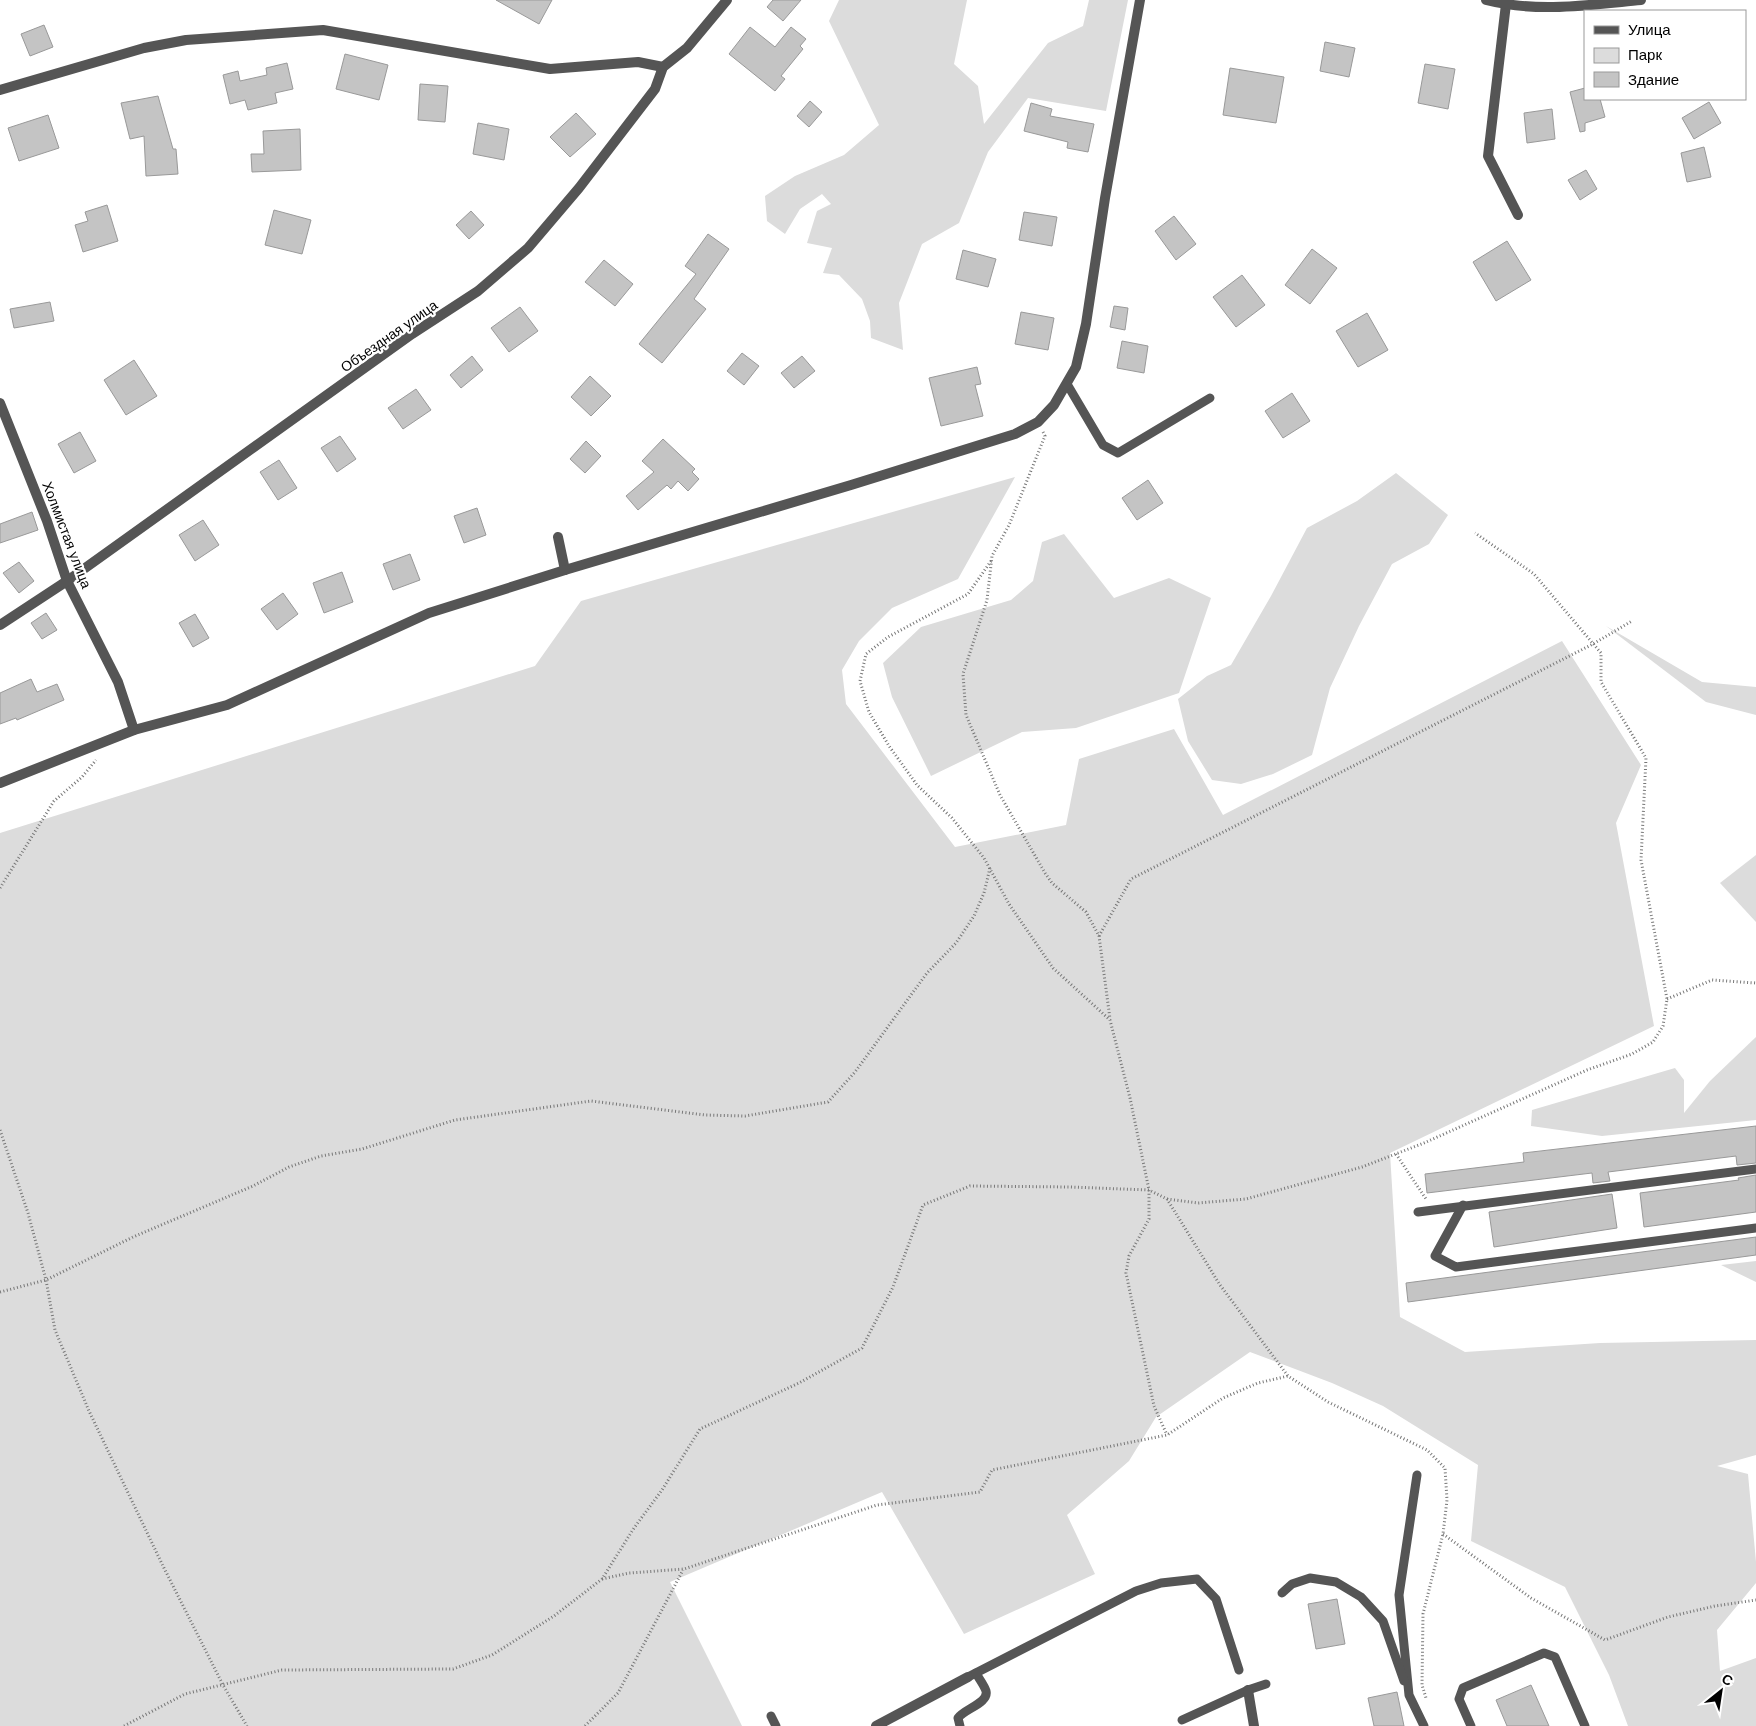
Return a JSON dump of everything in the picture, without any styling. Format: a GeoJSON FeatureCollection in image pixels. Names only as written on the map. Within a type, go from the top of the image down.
{"type":"FeatureCollection","features":[{"type":"Feature","properties":{"kind":"street"},"geometry":{"type":"LineString","coordinates":[[0,90],[144,48],[186,40],[323,30],[550,70],[638,62],[663,67],[687,48],[727,0]]}},
{"type":"Feature","properties":{"kind":"street"},"geometry":{"type":"LineString","coordinates":[[0,783],[134,730],[227,705],[428,613],[1016,434],[1038,422],[1054,406],[1076,367],[1086,324],[1105,198],[1140,0]]}},
{"type":"Feature","properties":{"kind":"street"},"geometry":{"type":"LineString","coordinates":[[1486,0],[1550,8],[1641,0]]}},
{"type":"Feature","properties":{"kind":"street"},"geometry":{"type":"LineString","coordinates":[[1506,4],[1488,156],[1518,214]]}},
{"type":"Feature","properties":{"kind":"street","name":"Объездная улица"},"geometry":{"type":"LineString","coordinates":[[0,625],[67,581],[412,334],[478,291],[528,248],[579,188],[655,89],[663,67]]}},
{"type":"Feature","properties":{"kind":"street","name":"Холмистая улица"},"geometry":{"type":"LineString","coordinates":[[0,403],[47,521],[67,581],[118,682],[134,730]]}},
{"type":"Feature","properties":{"kind":"street"},"geometry":{"type":"LineString","coordinates":[[558,537],[565,570]]}},
{"type":"Feature","properties":{"kind":"street"},"geometry":{"type":"LineString","coordinates":[[876,1726],[972,1675]]}},
{"type":"Feature","properties":{"kind":"street"},"geometry":{"type":"LineString","coordinates":[[1248,1690],[1254,1726]]}},
{"type":"Feature","properties":{"kind":"lane"},"geometry":{"type":"LineString","coordinates":[[1067,384],[1102,446],[1118,453],[1210,398]]}},
{"type":"Feature","properties":{"kind":"lane"},"geometry":{"type":"LineString","coordinates":[[1418,1212],[1756,1169]]}},
{"type":"Feature","properties":{"kind":"lane"},"geometry":{"type":"LineString","coordinates":[[1463,1205],[1435,1256],[1456,1267],[1756,1228]]}},
{"type":"Feature","properties":{"kind":"lane"},"geometry":{"type":"LineString","coordinates":[[1409,1695],[1399,1595],[1417,1475]]}},
{"type":"Feature","properties":{"kind":"lane"},"geometry":{"type":"LineString","coordinates":[[1282,1593],[1292,1584],[1310,1578],[1336,1582],[1361,1597],[1383,1621],[1409,1695],[1424,1726]]}},
{"type":"Feature","properties":{"kind":"lane"},"geometry":{"type":"LineString","coordinates":[[960,1726],[958,1718],[962,1712],[983,1701],[986,1697],[986,1691],[972,1675],[1136,1591],[1161,1583],[1196,1579],[1216,1599],[1238,1670]]}},
{"type":"Feature","properties":{"kind":"lane"},"geometry":{"type":"LineString","coordinates":[[1471,1726],[1459,1699],[1463,1688],[1544,1653],[1555,1657],[1585,1726]]}},
{"type":"Feature","properties":{"kind":"lane"},"geometry":{"type":"LineString","coordinates":[[1182,1720],[1248,1690],[1266,1684]]}},
{"type":"Feature","properties":{"kind":"lane"},"geometry":{"type":"LineString","coordinates":[[771,1716],[776,1726]]}},
{"type":"Feature","properties":{"kind":"path"},"geometry":{"type":"LineString","coordinates":[[1038,422],[1045,436],[1009,525],[991,561],[968,594],[888,637],[866,654],[860,681],[869,712],[889,746],[917,785],[952,818],[990,868],[1009,904],[1053,968],[1110,1020]]}},
{"type":"Feature","properties":{"kind":"path"},"geometry":{"type":"LineString","coordinates":[[124,1726],[185,1694],[282,1670],[453,1668],[492,1655],[554,1616],[602,1578],[634,1528],[662,1490],[700,1429],[799,1383],[862,1348],[893,1287],[923,1206],[970,1186],[1149,1190],[1167,1199],[1198,1203],[1246,1200],[1362,1168],[1587,1070],[1632,1054],[1653,1042],[1663,1026],[1667,999],[1641,860],[1646,758],[1601,682],[1601,653],[1534,574],[1476,533]]}},
{"type":"Feature","properties":{"kind":"path"},"geometry":{"type":"LineString","coordinates":[[991,561],[987,600],[963,674],[966,715],[1000,795],[1045,873],[1052,884],[1086,912],[1099,936],[1110,1020],[1130,1098],[1149,1190],[1149,1219],[1129,1256],[1126,1273],[1154,1406],[1167,1435]]}},
{"type":"Feature","properties":{"kind":"path"},"geometry":{"type":"LineString","coordinates":[[1099,936],[1131,879],[1594,644],[1632,622]]}},
{"type":"Feature","properties":{"kind":"path"},"geometry":{"type":"LineString","coordinates":[[0,888],[54,801],[82,777],[108,740]]}},
{"type":"Feature","properties":{"kind":"path"},"geometry":{"type":"LineString","coordinates":[[0,1292],[46,1280],[133,1237],[253,1186],[289,1167],[321,1156],[362,1149],[455,1120],[591,1101],[705,1115],[745,1116],[828,1102],[855,1072],[927,973],[956,943],[974,916],[981,900],[990,868]]}},
{"type":"Feature","properties":{"kind":"path"},"geometry":{"type":"LineString","coordinates":[[1667,999],[1712,980],[1756,983]]}},
{"type":"Feature","properties":{"kind":"path"},"geometry":{"type":"LineString","coordinates":[[0,1130],[28,1213],[46,1280],[54,1330],[89,1411],[163,1566],[223,1685],[247,1726]]}},
{"type":"Feature","properties":{"kind":"path"},"geometry":{"type":"LineString","coordinates":[[1396,1154],[1432,1209]]}},
{"type":"Feature","properties":{"kind":"path"},"geometry":{"type":"LineString","coordinates":[[602,1578],[629,1573],[684,1569],[877,1504],[980,1492],[992,1470],[1167,1435],[1222,1398],[1258,1383],[1288,1376],[1220,1285],[1167,1199]]}},
{"type":"Feature","properties":{"kind":"path"},"geometry":{"type":"LineString","coordinates":[[1442,1534],[1531,1598],[1605,1640],[1668,1617],[1715,1606],[1756,1600]]}},
{"type":"Feature","properties":{"kind":"path"},"geometry":{"type":"LineString","coordinates":[[585,1726],[618,1693],[684,1569]]}},
{"type":"Feature","properties":{"kind":"green space"},"geometry":{"type":"Polygon","coordinates":[[[839,0],[967,0],[954,64],[978,86],[984,124],[1048,43],[1083,26],[1089,0],[1128,0],[1106,111],[1028,98],[988,152],[959,223],[922,244],[899,303],[903,350],[871,338],[870,321],[862,299],[839,275],[823,273],[832,248],[807,243],[817,211],[831,204],[822,194],[800,209],[785,234],[767,221],[765,196],[795,176],[844,155],[879,125],[829,21],[839,0]]]}},
{"type":"Feature","properties":{"kind":"green space"},"geometry":{"type":"Polygon","coordinates":[[[1396,473],[1448,515],[1429,544],[1392,564],[1359,626],[1330,688],[1312,755],[1273,774],[1241,784],[1212,780],[1188,741],[1178,699],[1207,676],[1231,665],[1271,596],[1307,528],[1357,501],[1396,473]]]}},
{"type":"Feature","properties":{"kind":"green space"},"geometry":{"type":"Polygon","coordinates":[[[1015,477],[958,579],[892,608],[859,641],[842,670],[846,704],[955,847],[1066,825],[1079,759],[1174,729],[1223,815],[1562,641],[1641,765],[1616,823],[1654,1026],[1390,1153],[1400,1317],[1465,1352],[1600,1343],[1756,1340],[1756,1455],[1717,1466],[1748,1474],[1756,1562],[1756,1583],[1717,1630],[1720,1671],[1756,1658],[1756,1726],[1628,1726],[1609,1675],[1565,1587],[1471,1541],[1478,1465],[1383,1406],[1332,1383],[1250,1352],[1156,1417],[1129,1461],[1067,1515],[1095,1574],[964,1634],[882,1492],[670,1582],[742,1726],[0,1726],[0,833],[535,666],[581,601],[1015,477]]]}},
{"type":"Feature","properties":{"kind":"green space"},"geometry":{"type":"Polygon","coordinates":[[[1064,534],[1114,598],[1169,578],[1211,598],[1179,693],[1076,728],[1022,732],[931,776],[892,697],[883,663],[921,627],[1011,600],[1033,581],[1042,542],[1064,534]]]}},
{"type":"Feature","properties":{"kind":"green space"},"geometry":{"type":"Polygon","coordinates":[[[1606,626],[1702,682],[1756,687],[1756,715],[1706,702],[1606,626]]]}},
{"type":"Feature","properties":{"kind":"green space"},"geometry":{"type":"Polygon","coordinates":[[[1756,855],[1756,922],[1720,883],[1756,855]]]}},
{"type":"Feature","properties":{"kind":"green space"},"geometry":{"type":"Polygon","coordinates":[[[1756,1037],[1756,1120],[1602,1136],[1531,1126],[1532,1110],[1675,1068],[1684,1080],[1684,1113],[1710,1081],[1756,1037]]]}},
{"type":"Feature","properties":{"kind":"green space"},"geometry":{"type":"Polygon","coordinates":[[[1756,1261],[1756,1282],[1721,1265],[1756,1261]]]}},
{"type":"Feature","properties":{"kind":"building"},"geometry":{"type":"Polygon","coordinates":[[[496,0],[552,0],[539,24],[496,0]]]}},
{"type":"Feature","properties":{"kind":"building"},"geometry":{"type":"Polygon","coordinates":[[[773,0],[801,0],[783,21],[767,7],[773,0]]]}},
{"type":"Feature","properties":{"kind":"building"},"geometry":{"type":"Polygon","coordinates":[[[44,25],[53,47],[30,56],[21,34],[44,25]]]}},
{"type":"Feature","properties":{"kind":"building"},"geometry":{"type":"Polygon","coordinates":[[[750,27],[775,47],[791,27],[806,39],[800,46],[803,49],[781,76],[785,79],[775,91],[729,54],[750,27]]]}},
{"type":"Feature","properties":{"kind":"building"},"geometry":{"type":"Polygon","coordinates":[[[1325,42],[1355,48],[1349,77],[1320,71],[1325,42]]]}},
{"type":"Feature","properties":{"kind":"building"},"geometry":{"type":"Polygon","coordinates":[[[345,54],[388,65],[379,100],[336,89],[345,54]]]}},
{"type":"Feature","properties":{"kind":"building"},"geometry":{"type":"Polygon","coordinates":[[[287,63],[293,89],[275,93],[277,103],[248,110],[245,100],[230,104],[223,75],[238,71],[240,81],[267,75],[266,68],[287,63]]]}},
{"type":"Feature","properties":{"kind":"building"},"geometry":{"type":"Polygon","coordinates":[[[1425,64],[1455,69],[1448,109],[1418,103],[1425,64]]]}},
{"type":"Feature","properties":{"kind":"building"},"geometry":{"type":"Polygon","coordinates":[[[1230,68],[1284,77],[1276,123],[1223,115],[1230,68]]]}},
{"type":"Feature","properties":{"kind":"building"},"geometry":{"type":"Polygon","coordinates":[[[420,84],[448,86],[445,122],[418,120],[420,84]]]}},
{"type":"Feature","properties":{"kind":"building"},"geometry":{"type":"Polygon","coordinates":[[[1584,88],[1584,100],[1600,100],[1605,117],[1585,123],[1585,131],[1580,132],[1570,92],[1584,88]]]}},
{"type":"Feature","properties":{"kind":"building"},"geometry":{"type":"Polygon","coordinates":[[[158,96],[173,149],[176,149],[178,174],[146,176],[144,136],[130,139],[121,103],[158,96]]]}},
{"type":"Feature","properties":{"kind":"building"},"geometry":{"type":"Polygon","coordinates":[[[810,101],[822,112],[809,127],[797,116],[810,101]]]}},
{"type":"Feature","properties":{"kind":"building"},"geometry":{"type":"Polygon","coordinates":[[[1709,102],[1721,123],[1694,139],[1682,118],[1709,102]]]}},
{"type":"Feature","properties":{"kind":"building"},"geometry":{"type":"Polygon","coordinates":[[[1031,103],[1052,109],[1050,116],[1094,124],[1088,152],[1067,148],[1068,142],[1024,131],[1031,103]]]}},
{"type":"Feature","properties":{"kind":"building"},"geometry":{"type":"Polygon","coordinates":[[[1552,109],[1555,139],[1527,143],[1524,113],[1552,109]]]}},
{"type":"Feature","properties":{"kind":"building"},"geometry":{"type":"Polygon","coordinates":[[[576,113],[596,134],[570,157],[550,137],[576,113]]]}},
{"type":"Feature","properties":{"kind":"building"},"geometry":{"type":"Polygon","coordinates":[[[48,115],[59,148],[19,161],[8,128],[48,115]]]}},
{"type":"Feature","properties":{"kind":"building"},"geometry":{"type":"Polygon","coordinates":[[[478,123],[509,129],[504,160],[473,154],[478,123]]]}},
{"type":"Feature","properties":{"kind":"building"},"geometry":{"type":"Polygon","coordinates":[[[300,129],[301,170],[252,172],[251,154],[264,154],[263,131],[300,129]]]}},
{"type":"Feature","properties":{"kind":"building"},"geometry":{"type":"Polygon","coordinates":[[[1704,147],[1711,177],[1687,182],[1681,153],[1704,147]]]}},
{"type":"Feature","properties":{"kind":"building"},"geometry":{"type":"Polygon","coordinates":[[[1586,170],[1597,189],[1580,200],[1568,180],[1586,170]]]}},
{"type":"Feature","properties":{"kind":"building"},"geometry":{"type":"Polygon","coordinates":[[[107,205],[118,241],[83,252],[75,225],[88,221],[85,212],[107,205]]]}},
{"type":"Feature","properties":{"kind":"building"},"geometry":{"type":"Polygon","coordinates":[[[274,210],[311,220],[302,254],[265,245],[274,210]]]}},
{"type":"Feature","properties":{"kind":"building"},"geometry":{"type":"Polygon","coordinates":[[[471,211],[484,225],[469,239],[456,225],[471,211]]]}},
{"type":"Feature","properties":{"kind":"building"},"geometry":{"type":"Polygon","coordinates":[[[1024,212],[1057,217],[1052,246],[1019,240],[1024,212]]]}},
{"type":"Feature","properties":{"kind":"building"},"geometry":{"type":"Polygon","coordinates":[[[1174,216],[1196,244],[1176,260],[1155,231],[1174,216]]]}},
{"type":"Feature","properties":{"kind":"building"},"geometry":{"type":"Polygon","coordinates":[[[708,234],[729,249],[694,299],[706,309],[662,363],[639,344],[696,274],[685,266],[708,234]]]}},
{"type":"Feature","properties":{"kind":"building"},"geometry":{"type":"Polygon","coordinates":[[[1507,241],[1531,280],[1496,301],[1473,262],[1507,241]]]}},
{"type":"Feature","properties":{"kind":"building"},"geometry":{"type":"Polygon","coordinates":[[[1312,249],[1337,268],[1310,304],[1285,285],[1312,249]]]}},
{"type":"Feature","properties":{"kind":"building"},"geometry":{"type":"Polygon","coordinates":[[[963,250],[996,259],[988,287],[956,279],[963,250]]]}},
{"type":"Feature","properties":{"kind":"building"},"geometry":{"type":"Polygon","coordinates":[[[604,260],[633,284],[615,306],[585,282],[604,260]]]}},
{"type":"Feature","properties":{"kind":"building"},"geometry":{"type":"Polygon","coordinates":[[[1242,275],[1265,305],[1236,327],[1213,297],[1242,275]]]}},
{"type":"Feature","properties":{"kind":"building"},"geometry":{"type":"Polygon","coordinates":[[[50,302],[54,321],[14,328],[10,309],[50,302]]]}},
{"type":"Feature","properties":{"kind":"building"},"geometry":{"type":"Polygon","coordinates":[[[1114,306],[1128,308],[1125,330],[1110,327],[1114,306]]]}},
{"type":"Feature","properties":{"kind":"building"},"geometry":{"type":"Polygon","coordinates":[[[520,307],[538,331],[509,352],[491,328],[520,307]]]}},
{"type":"Feature","properties":{"kind":"building"},"geometry":{"type":"Polygon","coordinates":[[[1021,312],[1054,318],[1048,350],[1015,344],[1021,312]]]}},
{"type":"Feature","properties":{"kind":"building"},"geometry":{"type":"Polygon","coordinates":[[[1367,313],[1388,350],[1358,367],[1336,331],[1367,313]]]}},
{"type":"Feature","properties":{"kind":"building"},"geometry":{"type":"Polygon","coordinates":[[[1122,341],[1148,346],[1144,373],[1117,368],[1122,341]]]}},
{"type":"Feature","properties":{"kind":"building"},"geometry":{"type":"Polygon","coordinates":[[[742,353],[759,366],[744,385],[727,371],[742,353]]]}},
{"type":"Feature","properties":{"kind":"building"},"geometry":{"type":"Polygon","coordinates":[[[472,356],[483,370],[461,388],[450,375],[472,356]]]}},
{"type":"Feature","properties":{"kind":"building"},"geometry":{"type":"Polygon","coordinates":[[[802,356],[815,371],[794,388],[781,373],[802,356]]]}},
{"type":"Feature","properties":{"kind":"building"},"geometry":{"type":"Polygon","coordinates":[[[134,360],[157,396],[126,415],[104,380],[134,360]]]}},
{"type":"Feature","properties":{"kind":"building"},"geometry":{"type":"Polygon","coordinates":[[[977,367],[981,384],[975,385],[983,416],[941,426],[929,378],[977,367]]]}},
{"type":"Feature","properties":{"kind":"building"},"geometry":{"type":"Polygon","coordinates":[[[590,376],[611,396],[591,416],[571,397],[590,376]]]}},
{"type":"Feature","properties":{"kind":"building"},"geometry":{"type":"Polygon","coordinates":[[[416,389],[431,410],[403,429],[388,408],[416,389]]]}},
{"type":"Feature","properties":{"kind":"building"},"geometry":{"type":"Polygon","coordinates":[[[1292,393],[1310,421],[1283,438],[1265,411],[1292,393]]]}},
{"type":"Feature","properties":{"kind":"building"},"geometry":{"type":"Polygon","coordinates":[[[80,432],[96,461],[74,473],[58,444],[80,432]]]}},
{"type":"Feature","properties":{"kind":"building"},"geometry":{"type":"Polygon","coordinates":[[[340,436],[356,459],[337,472],[321,448],[340,436]]]}},
{"type":"Feature","properties":{"kind":"building"},"geometry":{"type":"Polygon","coordinates":[[[663,439],[695,469],[692,472],[699,479],[688,491],[678,481],[671,489],[667,485],[638,510],[626,496],[654,472],[642,461],[663,439]]]}},
{"type":"Feature","properties":{"kind":"building"},"geometry":{"type":"Polygon","coordinates":[[[586,441],[601,456],[585,473],[570,459],[586,441]]]}},
{"type":"Feature","properties":{"kind":"building"},"geometry":{"type":"Polygon","coordinates":[[[279,460],[297,488],[278,500],[260,472],[279,460]]]}},
{"type":"Feature","properties":{"kind":"building"},"geometry":{"type":"Polygon","coordinates":[[[1148,480],[1163,503],[1137,520],[1122,498],[1148,480]]]}},
{"type":"Feature","properties":{"kind":"building"},"geometry":{"type":"Polygon","coordinates":[[[477,508],[486,535],[464,543],[454,516],[477,508]]]}},
{"type":"Feature","properties":{"kind":"building"},"geometry":{"type":"Polygon","coordinates":[[[32,512],[38,530],[0,543],[0,524],[32,512]]]}},
{"type":"Feature","properties":{"kind":"building"},"geometry":{"type":"Polygon","coordinates":[[[203,520],[219,545],[195,561],[179,535],[203,520]]]}},
{"type":"Feature","properties":{"kind":"building"},"geometry":{"type":"Polygon","coordinates":[[[410,554],[420,580],[393,590],[383,564],[410,554]]]}},
{"type":"Feature","properties":{"kind":"building"},"geometry":{"type":"Polygon","coordinates":[[[19,562],[34,581],[19,593],[3,573],[19,562]]]}},
{"type":"Feature","properties":{"kind":"building"},"geometry":{"type":"Polygon","coordinates":[[[342,572],[353,602],[324,613],[313,583],[342,572]]]}},
{"type":"Feature","properties":{"kind":"building"},"geometry":{"type":"Polygon","coordinates":[[[283,593],[298,614],[277,630],[261,609],[283,593]]]}},
{"type":"Feature","properties":{"kind":"building"},"geometry":{"type":"Polygon","coordinates":[[[46,613],[57,630],[42,639],[31,623],[46,613]]]}},
{"type":"Feature","properties":{"kind":"building"},"geometry":{"type":"Polygon","coordinates":[[[195,614],[209,638],[193,647],[179,623],[195,614]]]}},
{"type":"Feature","properties":{"kind":"building"},"geometry":{"type":"Polygon","coordinates":[[[31,679],[37,692],[57,684],[64,700],[17,720],[16,718],[0,724],[0,693],[31,679]]]}},
{"type":"Feature","properties":{"kind":"building"},"geometry":{"type":"Polygon","coordinates":[[[1756,1126],[1756,1163],[1737,1165],[1736,1156],[1608,1172],[1610,1181],[1593,1183],[1592,1173],[1427,1193],[1425,1174],[1524,1162],[1523,1153],[1756,1126]]]}},
{"type":"Feature","properties":{"kind":"building"},"geometry":{"type":"Polygon","coordinates":[[[1756,1175],[1756,1212],[1644,1227],[1640,1193],[1739,1180],[1738,1178],[1756,1175]]]}},
{"type":"Feature","properties":{"kind":"building"},"geometry":{"type":"Polygon","coordinates":[[[1612,1194],[1617,1228],[1494,1247],[1489,1212],[1612,1194]]]}},
{"type":"Feature","properties":{"kind":"building"},"geometry":{"type":"Polygon","coordinates":[[[1756,1237],[1756,1255],[1408,1302],[1406,1283],[1756,1237]]]}},
{"type":"Feature","properties":{"kind":"building"},"geometry":{"type":"Polygon","coordinates":[[[1337,1599],[1345,1644],[1316,1649],[1308,1604],[1337,1599]]]}},
{"type":"Feature","properties":{"kind":"building"},"geometry":{"type":"Polygon","coordinates":[[[1531,1685],[1549,1726],[1507,1726],[1496,1700],[1531,1685]]]}},
{"type":"Feature","properties":{"kind":"building"},"geometry":{"type":"Polygon","coordinates":[[[1397,1692],[1404,1726],[1374,1726],[1368,1698],[1397,1692]]]}}]}
